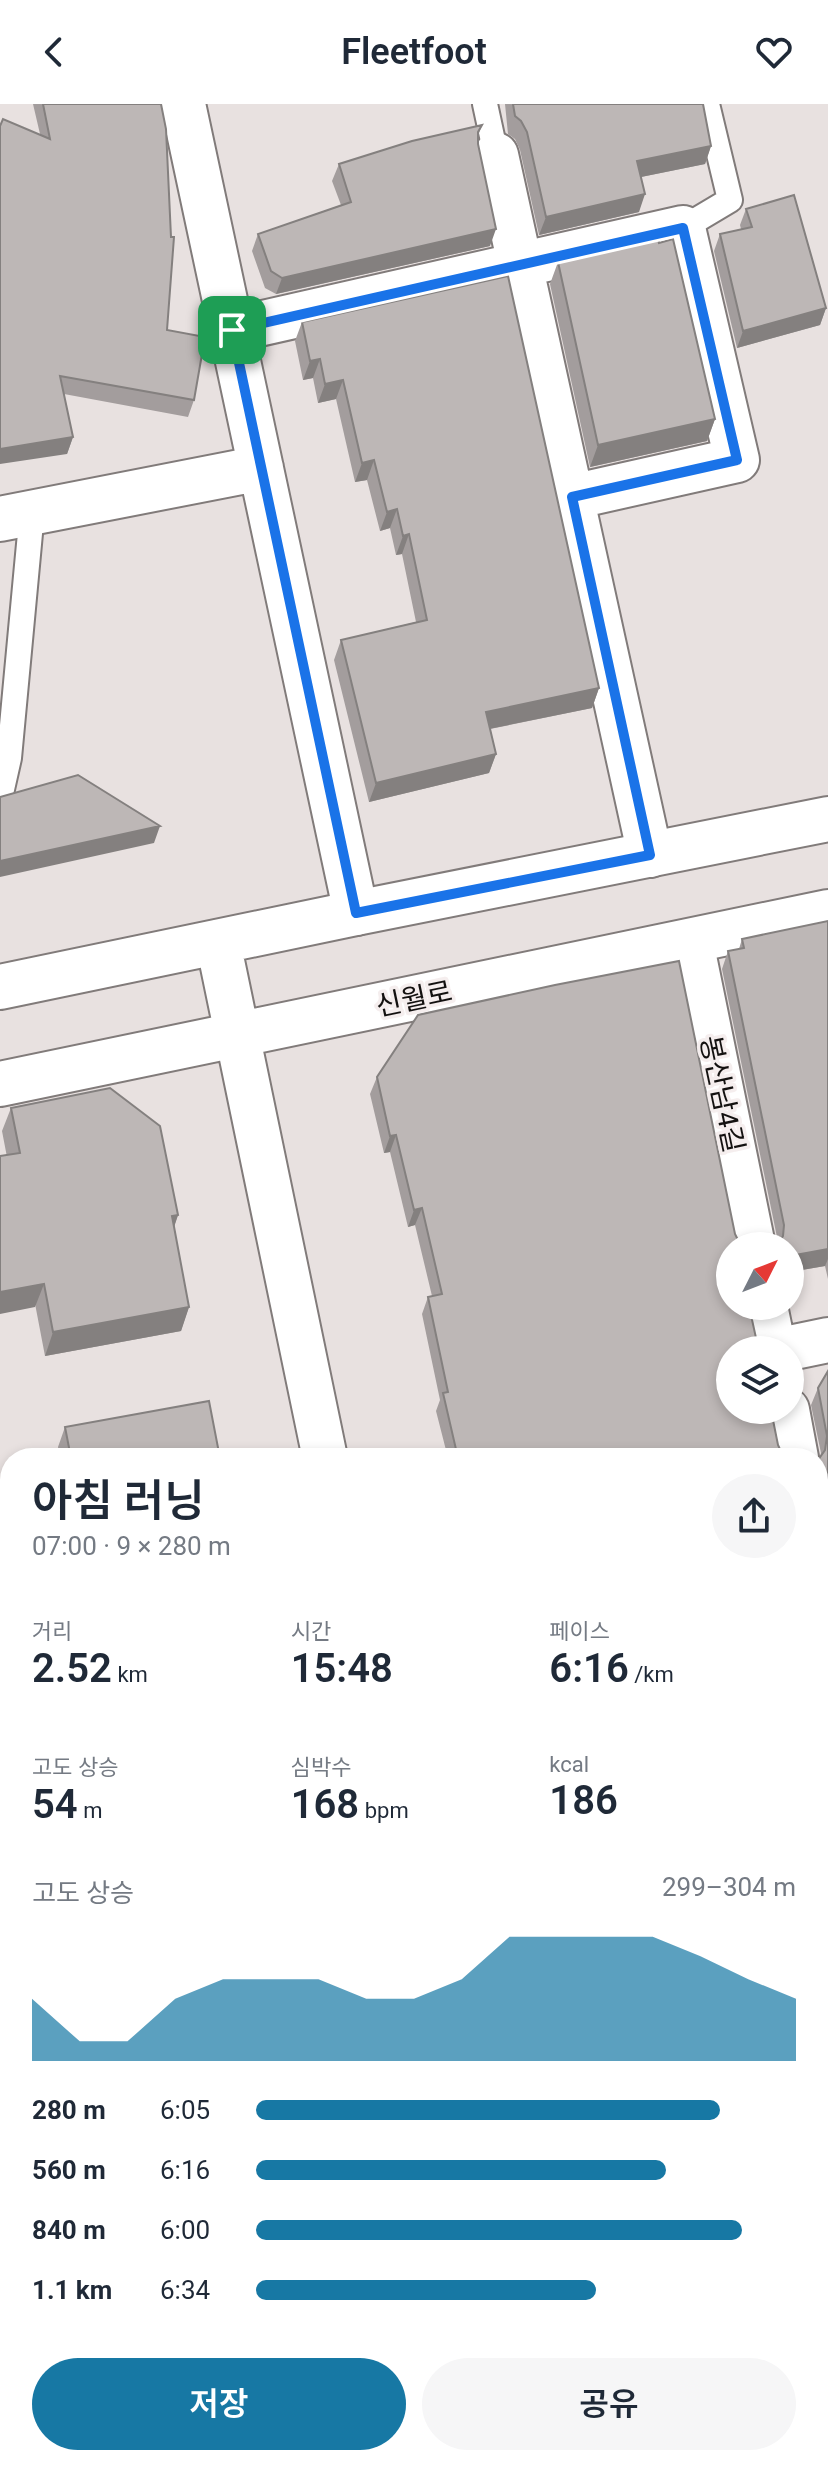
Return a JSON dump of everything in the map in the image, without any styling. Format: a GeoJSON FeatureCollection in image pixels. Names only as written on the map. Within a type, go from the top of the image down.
{"type":"FeatureCollection","features":[{"type":"Feature","properties":{"kind":"street"},"geometry":{"type":"LineString","coordinates":[[183,104],[356,913]]}},
{"type":"Feature","properties":{"kind":"street"},"geometry":{"type":"LineString","coordinates":[[496,155],[650,855]]}},
{"type":"Feature","properties":{"kind":"street"},"geometry":{"type":"LineString","coordinates":[[232,330],[683,228],[737,460],[572,497]]}},
{"type":"Feature","properties":{"kind":"street"},"geometry":{"type":"LineString","coordinates":[[16,516],[261,468]]}},
{"type":"Feature","properties":{"kind":"street"},"geometry":{"type":"LineString","coordinates":[[0,987],[828,819]]}},
{"type":"Feature","properties":{"kind":"street","name":"신월로"},"geometry":{"type":"LineString","coordinates":[[0,1084],[828,912]]}},
{"type":"Feature","properties":{"kind":"street"},"geometry":{"type":"LineString","coordinates":[[218,942],[323,1448]]}},
{"type":"Feature","properties":{"kind":"street","name":"봉산남4길"},"geometry":{"type":"LineString","coordinates":[[691,942],[750,1232]]}},
{"type":"Feature","properties":{"kind":"street"},"geometry":{"type":"LineString","coordinates":[[804,1345],[828,1340]]}},
{"type":"Feature","properties":{"kind":"street"},"geometry":{"type":"LineString","coordinates":[[790,1424],[794,1448]]}},
{"type":"Feature","properties":{"kind":"lane"},"geometry":{"type":"LineString","coordinates":[[485,104],[496,155]]}},
{"type":"Feature","properties":{"kind":"lane"},"geometry":{"type":"LineString","coordinates":[[683,228],[730,200],[707,104]]}},
{"type":"Feature","properties":{"kind":"lane"},"geometry":{"type":"LineString","coordinates":[[0,798],[9,758],[16,516]]}},
{"type":"Feature","properties":{"kind":"building"},"geometry":{"type":"Polygon","coordinates":[[[43,104],[161,104],[166,129],[171,237],[174,237],[167,330],[205,337],[194,400],[60,376],[73,437],[0,449],[0,126],[3,119],[50,139],[43,104]]]}},
{"type":"Feature","properties":{"kind":"building"},"geometry":{"type":"Polygon","coordinates":[[[513,104],[703,104],[711,146],[637,161],[645,194],[546,217],[527,132],[515,116],[513,104]]]}},
{"type":"Feature","properties":{"kind":"building"},"geometry":{"type":"Polygon","coordinates":[[[482,125],[478,132],[478,144],[496,229],[282,278],[271,271],[258,234],[351,202],[339,164],[412,141],[482,125]]]}},
{"type":"Feature","properties":{"kind":"building"},"geometry":{"type":"Polygon","coordinates":[[[794,195],[826,308],[743,331],[720,234],[752,227],[746,209],[794,195]]]}},
{"type":"Feature","properties":{"kind":"building"},"geometry":{"type":"Polygon","coordinates":[[[658,239],[659,243],[673,239],[715,419],[598,445],[558,262],[658,239]]]}},
{"type":"Feature","properties":{"kind":"building"},"geometry":{"type":"Polygon","coordinates":[[[508,276],[599,688],[486,712],[496,754],[376,783],[341,640],[427,620],[409,534],[403,536],[397,509],[387,512],[374,460],[362,463],[343,380],[325,384],[320,359],[310,361],[302,322],[508,276]]]}},
{"type":"Feature","properties":{"kind":"building"},"geometry":{"type":"Polygon","coordinates":[[[78,775],[160,826],[0,861],[0,797],[78,775]]]}},
{"type":"Feature","properties":{"kind":"building"},"geometry":{"type":"Polygon","coordinates":[[[828,921],[828,1249],[804,1253],[804,1232],[783,1232],[728,951],[744,948],[742,939],[828,921]]]}},
{"type":"Feature","properties":{"kind":"building"},"geometry":{"type":"Polygon","coordinates":[[[679,961],[735,1232],[716,1232],[716,1320],[752,1320],[756,1336],[716,1336],[716,1424],[774,1424],[779,1448],[456,1448],[443,1393],[448,1392],[428,1297],[442,1294],[422,1208],[414,1210],[396,1135],[390,1136],[377,1077],[418,1015],[679,961]]]}},
{"type":"Feature","properties":{"kind":"building"},"geometry":{"type":"Polygon","coordinates":[[[110,1088],[160,1126],[178,1215],[172,1216],[189,1307],[53,1332],[44,1284],[0,1292],[0,1156],[20,1153],[11,1108],[110,1088]]]}},
{"type":"Feature","properties":{"kind":"building"},"geometry":{"type":"Polygon","coordinates":[[[828,1371],[828,1448],[825,1448],[827,1436],[818,1388],[828,1371]]]}},
{"type":"Feature","properties":{"kind":"building"},"geometry":{"type":"Polygon","coordinates":[[[209,1401],[218,1448],[69,1448],[65,1427],[209,1401]]]}},
{"type":"Feature","properties":{"kind":"route"},"geometry":{"type":"LineString","coordinates":[[683,228],[737,460],[572,497],[650,855],[356,913],[232,330],[683,228]]}}]}
